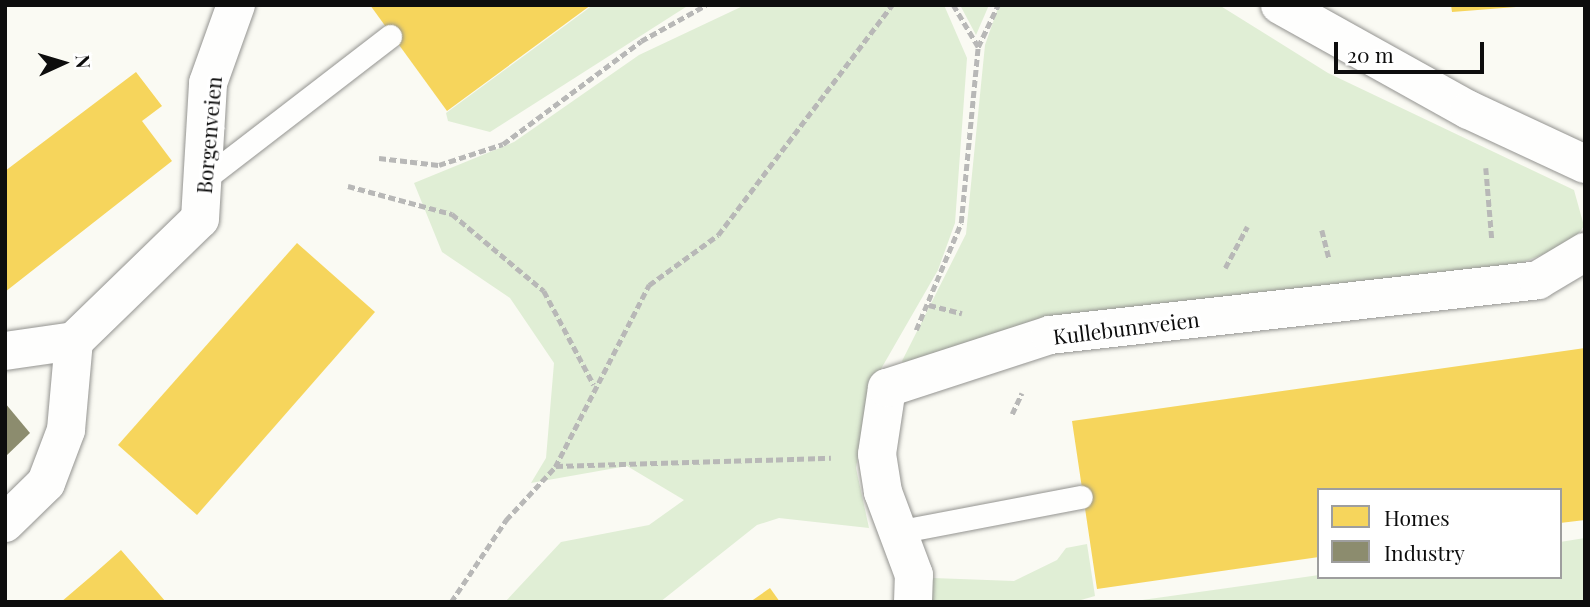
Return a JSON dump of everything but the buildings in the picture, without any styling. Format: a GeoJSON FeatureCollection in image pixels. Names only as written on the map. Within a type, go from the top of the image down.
{"type":"FeatureCollection","features":[{"type":"Feature","properties":{"kind":"street","name":"Borgenveien"},"geometry":{"type":"LineString","coordinates":[[74,341],[200,219],[207,177],[208,83],[236,5]]}},
{"type":"Feature","properties":{"kind":"street"},"geometry":{"type":"LineString","coordinates":[[1280,5],[1481,114],[1585,164]]}},
{"type":"Feature","properties":{"kind":"street","name":"Kullebunnveien"},"geometry":{"type":"LineString","coordinates":[[887,388],[1050,335],[1538,280],[1585,251]]}},
{"type":"Feature","properties":{"kind":"street"},"geometry":{"type":"LineString","coordinates":[[5,352],[74,341],[66,430],[46,483],[5,523]]}},
{"type":"Feature","properties":{"kind":"street"},"geometry":{"type":"LineString","coordinates":[[887,388],[877,454],[898,532],[914,575],[913,602]]}},
{"type":"Feature","properties":{"kind":"lane"},"geometry":{"type":"LineString","coordinates":[[207,177],[390,36]]}},
{"type":"Feature","properties":{"kind":"lane"},"geometry":{"type":"LineString","coordinates":[[898,532],[1081,497]]}},
{"type":"Feature","properties":{"kind":"path"},"geometry":{"type":"LineString","coordinates":[[379,158],[439,165],[503,144],[641,41],[706,5]]}},
{"type":"Feature","properties":{"kind":"path"},"geometry":{"type":"LineString","coordinates":[[451,602],[506,520],[555,467],[594,384],[649,285],[719,235],[892,5]]}},
{"type":"Feature","properties":{"kind":"path"},"geometry":{"type":"LineString","coordinates":[[953,5],[978,47]]}},
{"type":"Feature","properties":{"kind":"path"},"geometry":{"type":"LineString","coordinates":[[887,388],[961,223],[978,47],[998,5]]}},
{"type":"Feature","properties":{"kind":"path"},"geometry":{"type":"LineString","coordinates":[[1481,114],[1496,285]]}},
{"type":"Feature","properties":{"kind":"path"},"geometry":{"type":"LineString","coordinates":[[348,186],[452,214],[544,290],[594,384]]}},
{"type":"Feature","properties":{"kind":"path"},"geometry":{"type":"LineString","coordinates":[[555,467],[877,454]]}},
{"type":"Feature","properties":{"kind":"green space"},"geometry":{"type":"Polygon","coordinates":[[[593,5],[689,5],[490,132],[448,121],[446,113],[593,5]]]}},
{"type":"Feature","properties":{"kind":"green space"},"geometry":{"type":"Polygon","coordinates":[[[745,5],[944,5],[967,58],[955,223],[938,270],[870,388],[856,468],[869,528],[779,518],[757,525],[660,602],[505,602],[561,542],[649,525],[684,500],[627,466],[531,483],[546,458],[554,363],[510,298],[442,252],[414,183],[514,142],[639,55],[745,5]]]}},
{"type":"Feature","properties":{"kind":"green space"},"geometry":{"type":"Polygon","coordinates":[[[960,5],[989,5],[976,35],[960,5]]]}},
{"type":"Feature","properties":{"kind":"green space"},"geometry":{"type":"Polygon","coordinates":[[[999,5],[1219,5],[1328,73],[1574,190],[1584,226],[1571,244],[1515,265],[911,370],[902,361],[966,234],[985,45],[999,5]]]}},
{"type":"Feature","properties":{"kind":"green space"},"geometry":{"type":"Polygon","coordinates":[[[1585,538],[1585,602],[1128,602],[1317,575],[1317,579],[1562,579],[1562,542],[1585,538]]]}},
{"type":"Feature","properties":{"kind":"green space"},"geometry":{"type":"Polygon","coordinates":[[[1087,544],[1095,596],[1074,602],[922,602],[933,578],[1014,581],[1057,560],[1066,548],[1087,544]]]}}]}
